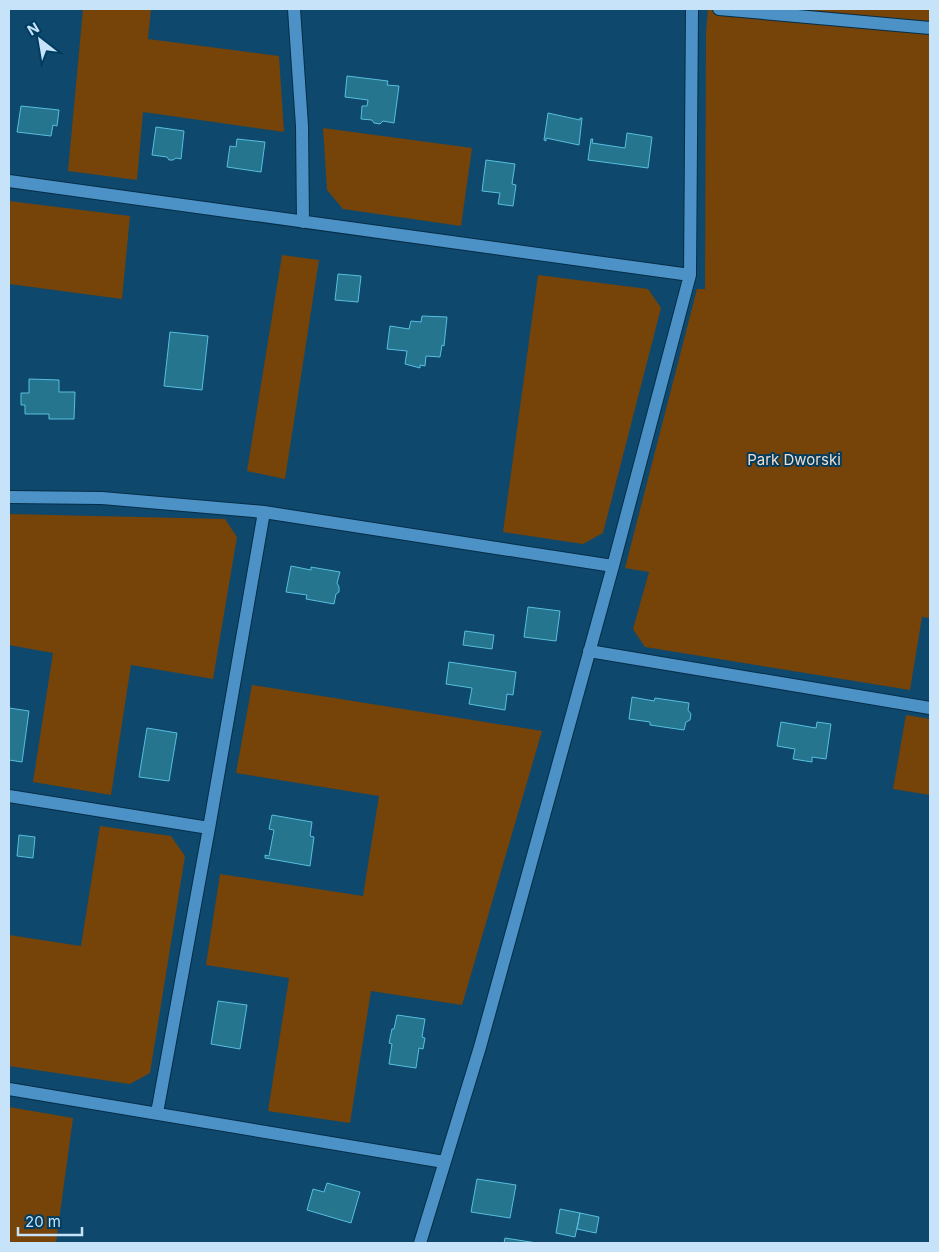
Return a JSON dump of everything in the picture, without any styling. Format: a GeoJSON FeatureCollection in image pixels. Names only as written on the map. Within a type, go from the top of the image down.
{"type":"FeatureCollection","features":[{"type":"Feature","properties":{"kind":"street"},"geometry":{"type":"LineString","coordinates":[[294,9],[302,126],[303,222]]}},
{"type":"Feature","properties":{"kind":"street"},"geometry":{"type":"LineString","coordinates":[[420,1243],[480,1047],[613,566],[690,275],[692,9]]}},
{"type":"Feature","properties":{"kind":"street"},"geometry":{"type":"LineString","coordinates":[[719,9],[930,28]]}},
{"type":"Feature","properties":{"kind":"street"},"geometry":{"type":"LineString","coordinates":[[9,181],[690,275]]}},
{"type":"Feature","properties":{"kind":"street"},"geometry":{"type":"LineString","coordinates":[[9,497],[102,498],[264,512],[613,566]]}},
{"type":"Feature","properties":{"kind":"street"},"geometry":{"type":"LineString","coordinates":[[157,1113],[264,512]]}},
{"type":"Feature","properties":{"kind":"street"},"geometry":{"type":"LineString","coordinates":[[589,651],[930,708]]}},
{"type":"Feature","properties":{"kind":"street"},"geometry":{"type":"LineString","coordinates":[[9,796],[209,828]]}},
{"type":"Feature","properties":{"kind":"street"},"geometry":{"type":"LineString","coordinates":[[9,1089],[444,1162]]}},
{"type":"Feature","properties":{"kind":"green space"},"geometry":{"type":"Polygon","coordinates":[[[83,9],[151,9],[148,39],[279,56],[284,132],[143,112],[137,180],[68,171],[83,9]]]}},
{"type":"Feature","properties":{"kind":"green space","name":"Park Dworski"},"geometry":{"type":"Polygon","coordinates":[[[708,9],[930,10],[930,618],[922,617],[910,690],[645,647],[633,629],[649,572],[625,568],[697,289],[705,289],[706,33],[708,9]]]}},
{"type":"Feature","properties":{"kind":"green space"},"geometry":{"type":"Polygon","coordinates":[[[323,128],[472,148],[461,226],[343,209],[327,190],[323,128]]]}},
{"type":"Feature","properties":{"kind":"green space"},"geometry":{"type":"Polygon","coordinates":[[[9,201],[130,216],[122,299],[9,284],[9,201]]]}},
{"type":"Feature","properties":{"kind":"green space"},"geometry":{"type":"Polygon","coordinates":[[[282,255],[319,260],[285,479],[247,471],[282,255]]]}},
{"type":"Feature","properties":{"kind":"green space"},"geometry":{"type":"Polygon","coordinates":[[[538,275],[648,289],[661,308],[603,533],[583,544],[503,532],[538,275]]]}},
{"type":"Feature","properties":{"kind":"green space"},"geometry":{"type":"Polygon","coordinates":[[[9,514],[225,519],[237,537],[213,679],[131,665],[111,795],[33,782],[53,653],[9,645],[9,514]]]}},
{"type":"Feature","properties":{"kind":"green space"},"geometry":{"type":"Polygon","coordinates":[[[252,685],[542,731],[462,1005],[371,991],[350,1123],[268,1111],[289,978],[206,965],[220,874],[363,896],[379,796],[236,773],[252,685]]]}},
{"type":"Feature","properties":{"kind":"green space"},"geometry":{"type":"Polygon","coordinates":[[[906,715],[930,719],[930,795],[893,789],[906,715]]]}},
{"type":"Feature","properties":{"kind":"green space"},"geometry":{"type":"Polygon","coordinates":[[[100,826],[171,836],[185,856],[150,1073],[130,1084],[9,1066],[9,935],[81,946],[100,826]]]}},
{"type":"Feature","properties":{"kind":"green space"},"geometry":{"type":"Polygon","coordinates":[[[9,1107],[73,1118],[56,1243],[9,1243],[9,1107]]]}},
{"type":"Feature","properties":{"kind":"building"},"geometry":{"type":"Polygon","coordinates":[[[347,76],[388,81],[387,85],[399,86],[394,123],[383,121],[380,124],[374,123],[372,120],[361,119],[362,106],[367,106],[368,100],[345,97],[347,76]]]}},
{"type":"Feature","properties":{"kind":"building"},"geometry":{"type":"Polygon","coordinates":[[[21,106],[59,110],[57,126],[53,125],[51,136],[17,132],[21,106]]]}},
{"type":"Feature","properties":{"kind":"building"},"geometry":{"type":"Polygon","coordinates":[[[548,113],[580,120],[582,118],[579,145],[546,138],[546,141],[544,140],[548,113]]]}},
{"type":"Feature","properties":{"kind":"building"},"geometry":{"type":"Polygon","coordinates":[[[156,127],[184,131],[181,159],[169,160],[167,157],[152,155],[156,127]]]}},
{"type":"Feature","properties":{"kind":"building"},"geometry":{"type":"Polygon","coordinates":[[[627,133],[652,137],[648,168],[588,160],[591,139],[593,139],[592,143],[625,148],[627,133]]]}},
{"type":"Feature","properties":{"kind":"building"},"geometry":{"type":"Polygon","coordinates":[[[237,139],[265,142],[261,172],[227,167],[230,146],[236,147],[237,139]]]}},
{"type":"Feature","properties":{"kind":"building"},"geometry":{"type":"Polygon","coordinates":[[[486,160],[515,164],[512,184],[516,185],[513,206],[498,204],[500,193],[482,191],[486,160]]]}},
{"type":"Feature","properties":{"kind":"building"},"geometry":{"type":"Polygon","coordinates":[[[338,274],[361,276],[358,302],[335,300],[338,274]]]}},
{"type":"Feature","properties":{"kind":"building"},"geometry":{"type":"Polygon","coordinates":[[[422,316],[447,317],[444,346],[442,345],[440,357],[426,356],[425,366],[420,365],[420,368],[405,364],[407,351],[387,349],[390,326],[409,329],[411,321],[421,322],[422,316]]]}},
{"type":"Feature","properties":{"kind":"building"},"geometry":{"type":"Polygon","coordinates":[[[170,332],[208,336],[202,390],[164,386],[170,332]]]}},
{"type":"Feature","properties":{"kind":"building"},"geometry":{"type":"Polygon","coordinates":[[[29,379],[59,380],[59,392],[75,392],[74,419],[49,419],[49,414],[25,414],[25,405],[21,405],[21,393],[29,393],[29,379]]]}},
{"type":"Feature","properties":{"kind":"building"},"geometry":{"type":"Polygon","coordinates":[[[291,566],[311,570],[311,567],[340,572],[337,583],[339,592],[336,594],[334,604],[306,599],[307,595],[286,592],[291,566]]]}},
{"type":"Feature","properties":{"kind":"building"},"geometry":{"type":"Polygon","coordinates":[[[528,607],[560,611],[556,641],[524,637],[528,607]]]}},
{"type":"Feature","properties":{"kind":"building"},"geometry":{"type":"Polygon","coordinates":[[[465,631],[494,635],[492,649],[463,645],[465,631]]]}},
{"type":"Feature","properties":{"kind":"building"},"geometry":{"type":"Polygon","coordinates":[[[449,662],[516,672],[513,695],[507,694],[505,710],[469,704],[472,688],[446,684],[449,662]]]}},
{"type":"Feature","properties":{"kind":"building"},"geometry":{"type":"Polygon","coordinates":[[[632,697],[654,701],[655,698],[689,703],[690,720],[686,722],[684,730],[650,725],[650,722],[629,719],[632,697]]]}},
{"type":"Feature","properties":{"kind":"building"},"geometry":{"type":"Polygon","coordinates":[[[9,708],[29,711],[22,762],[9,760],[9,708]]]}},
{"type":"Feature","properties":{"kind":"building"},"geometry":{"type":"Polygon","coordinates":[[[781,722],[816,728],[817,722],[831,724],[826,759],[812,757],[812,762],[793,759],[795,749],[777,746],[781,722]]]}},
{"type":"Feature","properties":{"kind":"building"},"geometry":{"type":"Polygon","coordinates":[[[147,728],[177,733],[169,781],[139,777],[147,728]]]}},
{"type":"Feature","properties":{"kind":"building"},"geometry":{"type":"Polygon","coordinates":[[[272,815],[312,822],[310,836],[314,837],[310,866],[265,858],[265,855],[269,856],[274,830],[269,829],[272,815]]]}},
{"type":"Feature","properties":{"kind":"building"},"geometry":{"type":"Polygon","coordinates":[[[19,835],[35,837],[33,858],[17,856],[19,835]]]}},
{"type":"Feature","properties":{"kind":"building"},"geometry":{"type":"Polygon","coordinates":[[[218,1001],[247,1005],[240,1049],[211,1044],[218,1001]]]}},
{"type":"Feature","properties":{"kind":"building"},"geometry":{"type":"Polygon","coordinates":[[[397,1015],[425,1019],[422,1037],[425,1038],[423,1049],[419,1048],[416,1068],[389,1064],[392,1044],[389,1043],[397,1015]]]}},
{"type":"Feature","properties":{"kind":"building"},"geometry":{"type":"Polygon","coordinates":[[[477,1179],[516,1185],[510,1218],[471,1212],[477,1179]]]}},
{"type":"Feature","properties":{"kind":"building"},"geometry":{"type":"Polygon","coordinates":[[[327,1183],[360,1192],[351,1223],[307,1210],[313,1189],[324,1192],[327,1183]]]}},
{"type":"Feature","properties":{"kind":"building"},"geometry":{"type":"Polygon","coordinates":[[[560,1209],[580,1213],[575,1237],[556,1233],[560,1209]]]}},
{"type":"Feature","properties":{"kind":"building"},"geometry":{"type":"Polygon","coordinates":[[[580,1213],[599,1217],[596,1233],[577,1229],[580,1213]]]}},
{"type":"Feature","properties":{"kind":"building"},"geometry":{"type":"Polygon","coordinates":[[[505,1238],[537,1243],[504,1243],[505,1238]]]}}]}
